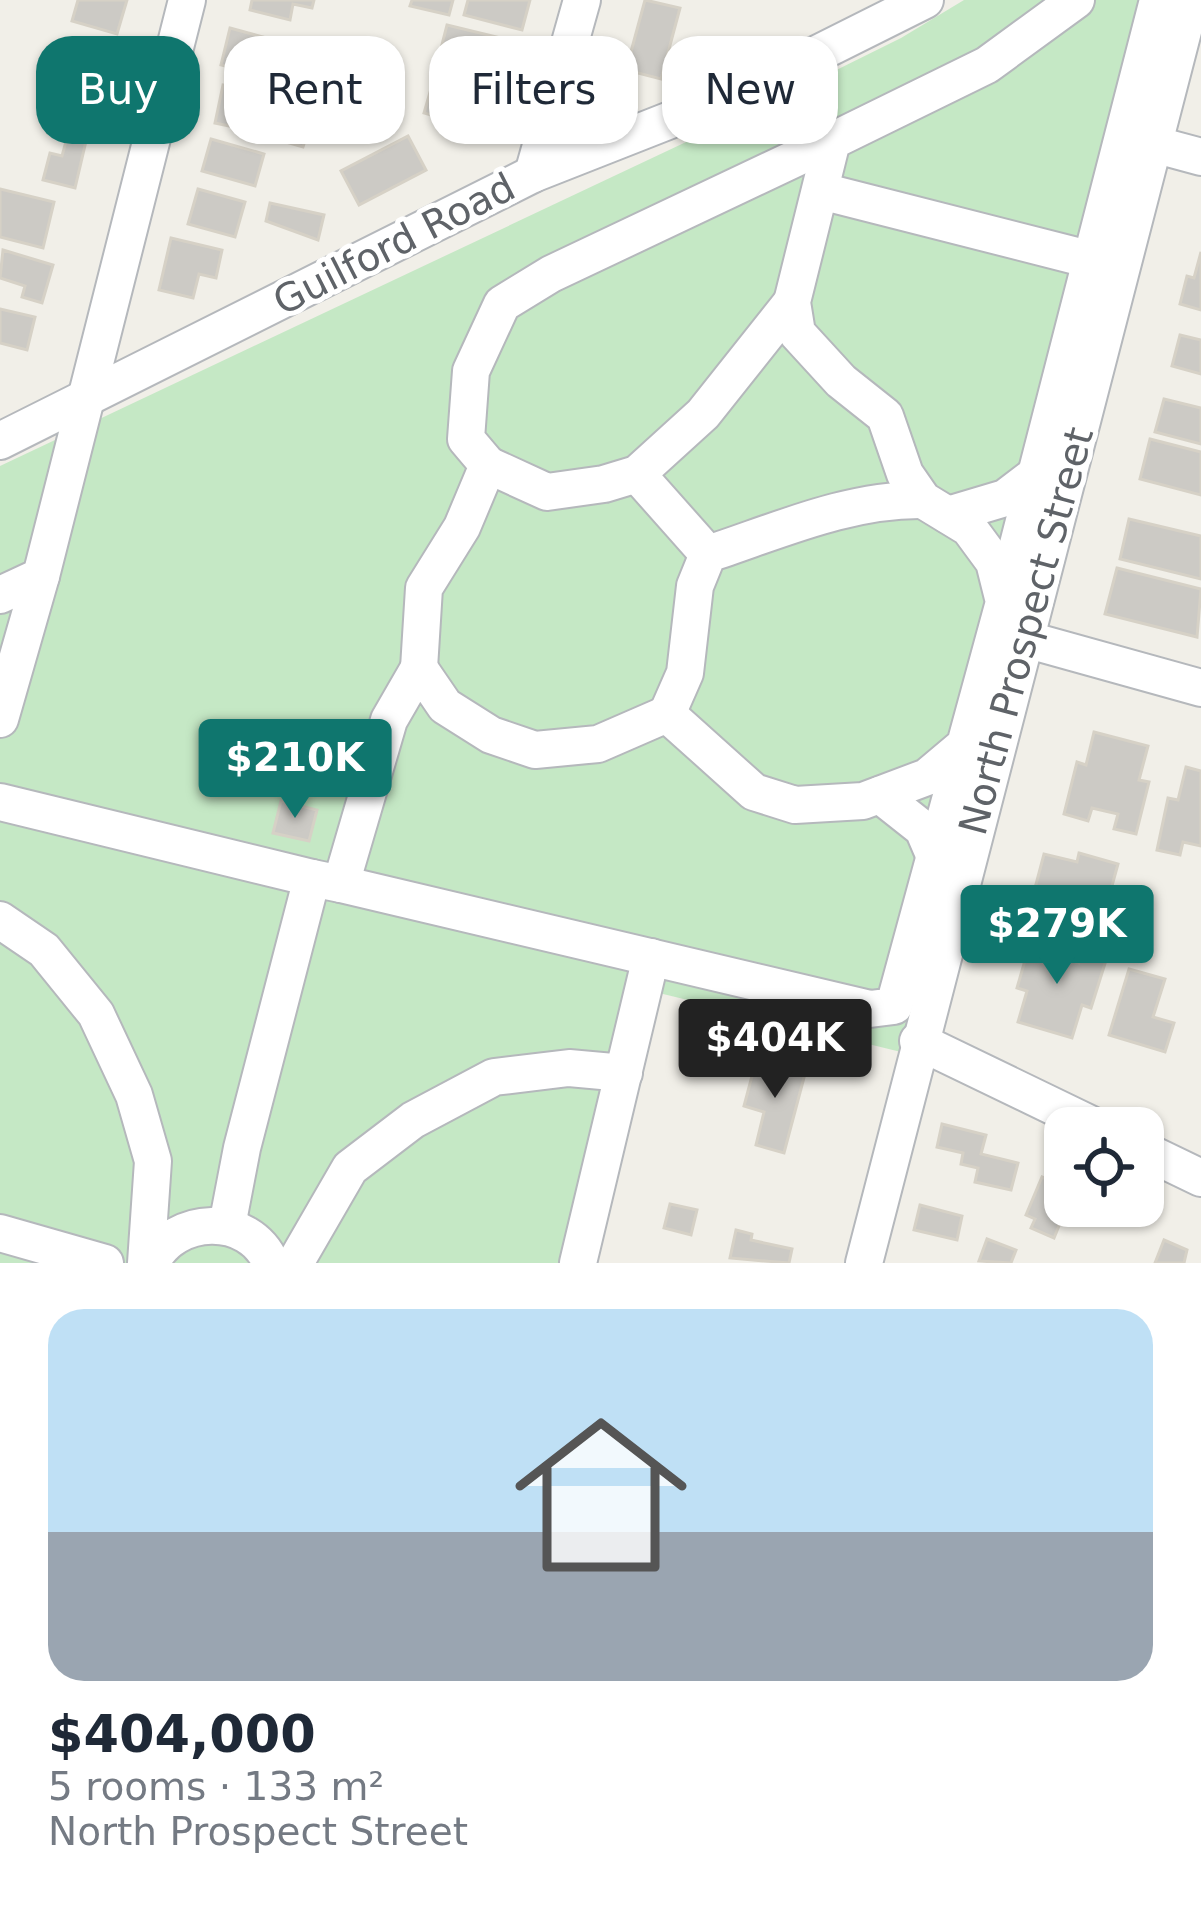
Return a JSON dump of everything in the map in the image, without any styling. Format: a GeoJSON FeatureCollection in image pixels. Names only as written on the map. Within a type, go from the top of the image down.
{"type":"FeatureCollection","features":[{"type":"Feature","properties":{"kind":"street"},"geometry":{"type":"LineString","coordinates":[[0,719],[88,398],[187,0]]}},
{"type":"Feature","properties":{"kind":"street"},"geometry":{"type":"LineString","coordinates":[[533,174],[582,0]]}},
{"type":"Feature","properties":{"kind":"street","name":"Guilford Road"},"geometry":{"type":"LineString","coordinates":[[0,441],[533,174],[739,93],[925,0]]}},
{"type":"Feature","properties":{"kind":"street"},"geometry":{"type":"LineString","coordinates":[[838,138],[987,65],[1076,0]]}},
{"type":"Feature","properties":{"kind":"street"},"geometry":{"type":"LineString","coordinates":[[0,802],[870,1010],[894,1006],[1004,602],[1158,0]]}},
{"type":"Feature","properties":{"kind":"street","name":"North Prospect Street"},"geometry":{"type":"LineString","coordinates":[[864,1263],[1153,144],[1185,88],[1191,0]]}},
{"type":"Feature","properties":{"kind":"street"},"geometry":{"type":"LineString","coordinates":[[792,302],[703,413],[637,474],[548,492],[488,465],[466,439],[471,371],[502,304],[551,274],[826,144]]}},
{"type":"Feature","properties":{"kind":"street"},"geometry":{"type":"LineString","coordinates":[[831,144],[792,302],[797,333],[841,381],[885,416],[905,474],[936,508],[969,528],[994,562],[1004,602]]}},
{"type":"Feature","properties":{"kind":"street"},"geometry":{"type":"LineString","coordinates":[[1153,144],[1201,157]]}},
{"type":"Feature","properties":{"kind":"street"},"geometry":{"type":"LineString","coordinates":[[821,191],[1092,260]]}},
{"type":"Feature","properties":{"kind":"street"},"geometry":{"type":"LineString","coordinates":[[227,1226],[242,1148],[327,881],[389,720],[419,668],[424,588],[462,527],[488,465]]}},
{"type":"Feature","properties":{"kind":"street"},"geometry":{"type":"LineString","coordinates":[[637,474],[708,554]]}},
{"type":"Feature","properties":{"kind":"street"},"geometry":{"type":"LineString","coordinates":[[419,668],[445,706],[491,735],[535,750],[598,744],[667,714],[685,673],[695,586],[708,554],[837,512],[897,500],[936,508],[1005,498],[1034,476]]}},
{"type":"Feature","properties":{"kind":"street"},"geometry":{"type":"LineString","coordinates":[[0,595],[41,576]]}},
{"type":"Feature","properties":{"kind":"street"},"geometry":{"type":"LineString","coordinates":[[1025,639],[1201,688]]}},
{"type":"Feature","properties":{"kind":"street"},"geometry":{"type":"LineString","coordinates":[[667,714],[754,792],[795,805],[862,801],[880,795],[927,777],[965,745]]}},
{"type":"Feature","properties":{"kind":"street"},"geometry":{"type":"LineString","coordinates":[[880,795],[923,829],[935,857]]}},
{"type":"Feature","properties":{"kind":"street"},"geometry":{"type":"LineString","coordinates":[[0,920],[44,950],[96,1014],[134,1095],[153,1161],[149,1263]]}},
{"type":"Feature","properties":{"kind":"street"},"geometry":{"type":"LineString","coordinates":[[578,1263],[651,957]]}},
{"type":"Feature","properties":{"kind":"street"},"geometry":{"type":"LineString","coordinates":[[918,1041],[1055,1107]]}},
{"type":"Feature","properties":{"kind":"street"},"geometry":{"type":"LineString","coordinates":[[295,1263],[350,1168],[412,1120],[494,1077],[569,1068],[624,1073]]}},
{"type":"Feature","properties":{"kind":"street"},"geometry":{"type":"LineString","coordinates":[[1164,1160],[1201,1178]]}},
{"type":"Feature","properties":{"kind":"street"},"geometry":{"type":"LineString","coordinates":[[149,1263],[178,1232],[211,1224],[227,1226],[255,1242],[271,1263]]}},
{"type":"Feature","properties":{"kind":"street"},"geometry":{"type":"LineString","coordinates":[[0,1234],[105,1263]]}},
{"type":"Feature","properties":{"kind":"green space"},"geometry":{"type":"Polygon","coordinates":[[[964,0],[1173,0],[901,1052],[659,993],[592,1263],[0,1263],[0,466],[682,144],[838,144],[838,69],[964,0]]]}},
{"type":"Feature","properties":{"kind":"building"},"geometry":{"type":"Polygon","coordinates":[[[78,0],[127,0],[117,34],[72,21],[78,0]]]}},
{"type":"Feature","properties":{"kind":"building"},"geometry":{"type":"Polygon","coordinates":[[[252,0],[314,0],[312,8],[293,4],[290,20],[250,10],[252,0]]]}},
{"type":"Feature","properties":{"kind":"building"},"geometry":{"type":"Polygon","coordinates":[[[412,0],[453,0],[449,15],[410,6],[412,0]]]}},
{"type":"Feature","properties":{"kind":"building"},"geometry":{"type":"Polygon","coordinates":[[[468,0],[530,0],[522,30],[464,15],[468,0]]]}},
{"type":"Feature","properties":{"kind":"building"},"geometry":{"type":"Polygon","coordinates":[[[645,0],[680,8],[673,36],[662,36],[661,79],[638,73],[635,36],[645,0]]]}},
{"type":"Feature","properties":{"kind":"building"},"geometry":{"type":"Polygon","coordinates":[[[447,25],[492,36],[444,36],[447,25]]]}},
{"type":"Feature","properties":{"kind":"building"},"geometry":{"type":"Polygon","coordinates":[[[230,28],[259,36],[228,36],[230,28]]]}},
{"type":"Feature","properties":{"kind":"building"},"geometry":{"type":"Polygon","coordinates":[[[223,85],[224,125],[215,123],[223,85]]]}},
{"type":"Feature","properties":{"kind":"building"},"geometry":{"type":"Polygon","coordinates":[[[405,138],[426,170],[359,205],[341,171],[393,144],[405,144],[405,138]]]}},
{"type":"Feature","properties":{"kind":"building"},"geometry":{"type":"Polygon","coordinates":[[[211,139],[264,154],[255,186],[202,171],[211,139]]]}},
{"type":"Feature","properties":{"kind":"building"},"geometry":{"type":"Polygon","coordinates":[[[65,144],[85,144],[75,188],[43,180],[50,153],[62,156],[65,144]]]}},
{"type":"Feature","properties":{"kind":"building"},"geometry":{"type":"Polygon","coordinates":[[[0,189],[54,202],[43,248],[0,237],[0,189]]]}},
{"type":"Feature","properties":{"kind":"building"},"geometry":{"type":"Polygon","coordinates":[[[198,189],[245,202],[235,237],[188,224],[198,189]]]}},
{"type":"Feature","properties":{"kind":"building"},"geometry":{"type":"Polygon","coordinates":[[[270,203],[324,215],[318,240],[266,221],[270,203]]]}},
{"type":"Feature","properties":{"kind":"building"},"geometry":{"type":"Polygon","coordinates":[[[171,238],[222,250],[216,278],[199,274],[193,298],[159,290],[171,238]]]}},
{"type":"Feature","properties":{"kind":"building"},"geometry":{"type":"Polygon","coordinates":[[[3,250],[53,265],[42,303],[22,297],[25,286],[0,278],[3,250]]]}},
{"type":"Feature","properties":{"kind":"building"},"geometry":{"type":"Polygon","coordinates":[[[1201,252],[1201,310],[1180,304],[1187,276],[1194,278],[1201,252]]]}},
{"type":"Feature","properties":{"kind":"building"},"geometry":{"type":"Polygon","coordinates":[[[0,309],[35,317],[27,350],[0,343],[0,309]]]}},
{"type":"Feature","properties":{"kind":"building"},"geometry":{"type":"Polygon","coordinates":[[[1180,335],[1201,340],[1201,374],[1172,366],[1180,335]]]}},
{"type":"Feature","properties":{"kind":"building"},"geometry":{"type":"Polygon","coordinates":[[[1164,399],[1201,408],[1201,444],[1155,432],[1164,399]]]}},
{"type":"Feature","properties":{"kind":"building"},"geometry":{"type":"Polygon","coordinates":[[[1150,439],[1201,452],[1201,495],[1140,479],[1150,439]]]}},
{"type":"Feature","properties":{"kind":"building"},"geometry":{"type":"Polygon","coordinates":[[[1129,519],[1201,536],[1201,579],[1120,559],[1129,519]]]}},
{"type":"Feature","properties":{"kind":"building"},"geometry":{"type":"Polygon","coordinates":[[[1117,568],[1201,589],[1197,637],[1105,614],[1117,568]]]}},
{"type":"Feature","properties":{"kind":"building"},"geometry":{"type":"Polygon","coordinates":[[[1094,732],[1148,746],[1139,780],[1149,782],[1136,834],[1114,829],[1118,814],[1092,808],[1088,821],[1064,814],[1077,762],[1086,765],[1094,732]]]}},
{"type":"Feature","properties":{"kind":"building"},"geometry":{"type":"Polygon","coordinates":[[[1186,767],[1201,771],[1201,846],[1183,842],[1180,855],[1157,850],[1168,798],[1178,800],[1186,767]]]}},
{"type":"Feature","properties":{"kind":"building"},"geometry":{"type":"Polygon","coordinates":[[[281,801],[317,810],[309,841],[273,833],[281,801]]]}},
{"type":"Feature","properties":{"kind":"building"},"geometry":{"type":"Polygon","coordinates":[[[1079,853],[1118,864],[1099,933],[1058,922],[1060,915],[1030,907],[1044,854],[1077,862],[1079,853]]]}},
{"type":"Feature","properties":{"kind":"building"},"geometry":{"type":"Polygon","coordinates":[[[1032,936],[1055,943],[1051,955],[1079,963],[1083,950],[1107,957],[1091,1008],[1082,1005],[1072,1038],[1018,1022],[1027,991],[1017,988],[1032,936]]]}},
{"type":"Feature","properties":{"kind":"building"},"geometry":{"type":"Polygon","coordinates":[[[1129,969],[1165,979],[1153,1017],[1174,1023],[1165,1052],[1109,1035],[1129,969]]]}},
{"type":"Feature","properties":{"kind":"building"},"geometry":{"type":"Polygon","coordinates":[[[757,1057],[806,1070],[784,1153],[756,1145],[764,1112],[744,1106],[757,1057]]]}},
{"type":"Feature","properties":{"kind":"building"},"geometry":{"type":"Polygon","coordinates":[[[942,1124],[986,1135],[981,1154],[1018,1163],[1011,1190],[975,1182],[978,1168],[961,1164],[963,1153],[937,1147],[942,1124]]]}},
{"type":"Feature","properties":{"kind":"building"},"geometry":{"type":"Polygon","coordinates":[[[1044,1178],[1044,1227],[1058,1227],[1054,1238],[1031,1228],[1035,1219],[1026,1215],[1044,1178]]]}},
{"type":"Feature","properties":{"kind":"building"},"geometry":{"type":"Polygon","coordinates":[[[670,1204],[697,1210],[691,1235],[664,1228],[670,1204]]]}},
{"type":"Feature","properties":{"kind":"building"},"geometry":{"type":"Polygon","coordinates":[[[920,1205],[962,1216],[957,1240],[914,1230],[920,1205]]]}},
{"type":"Feature","properties":{"kind":"building"},"geometry":{"type":"Polygon","coordinates":[[[736,1230],[752,1234],[751,1240],[792,1249],[789,1263],[730,1258],[736,1230]]]}},
{"type":"Feature","properties":{"kind":"building"},"geometry":{"type":"Polygon","coordinates":[[[987,1239],[1016,1250],[1011,1263],[979,1261],[987,1239]]]}},
{"type":"Feature","properties":{"kind":"building"},"geometry":{"type":"Polygon","coordinates":[[[1164,1240],[1187,1250],[1184,1263],[1155,1263],[1164,1240]]]}}]}
